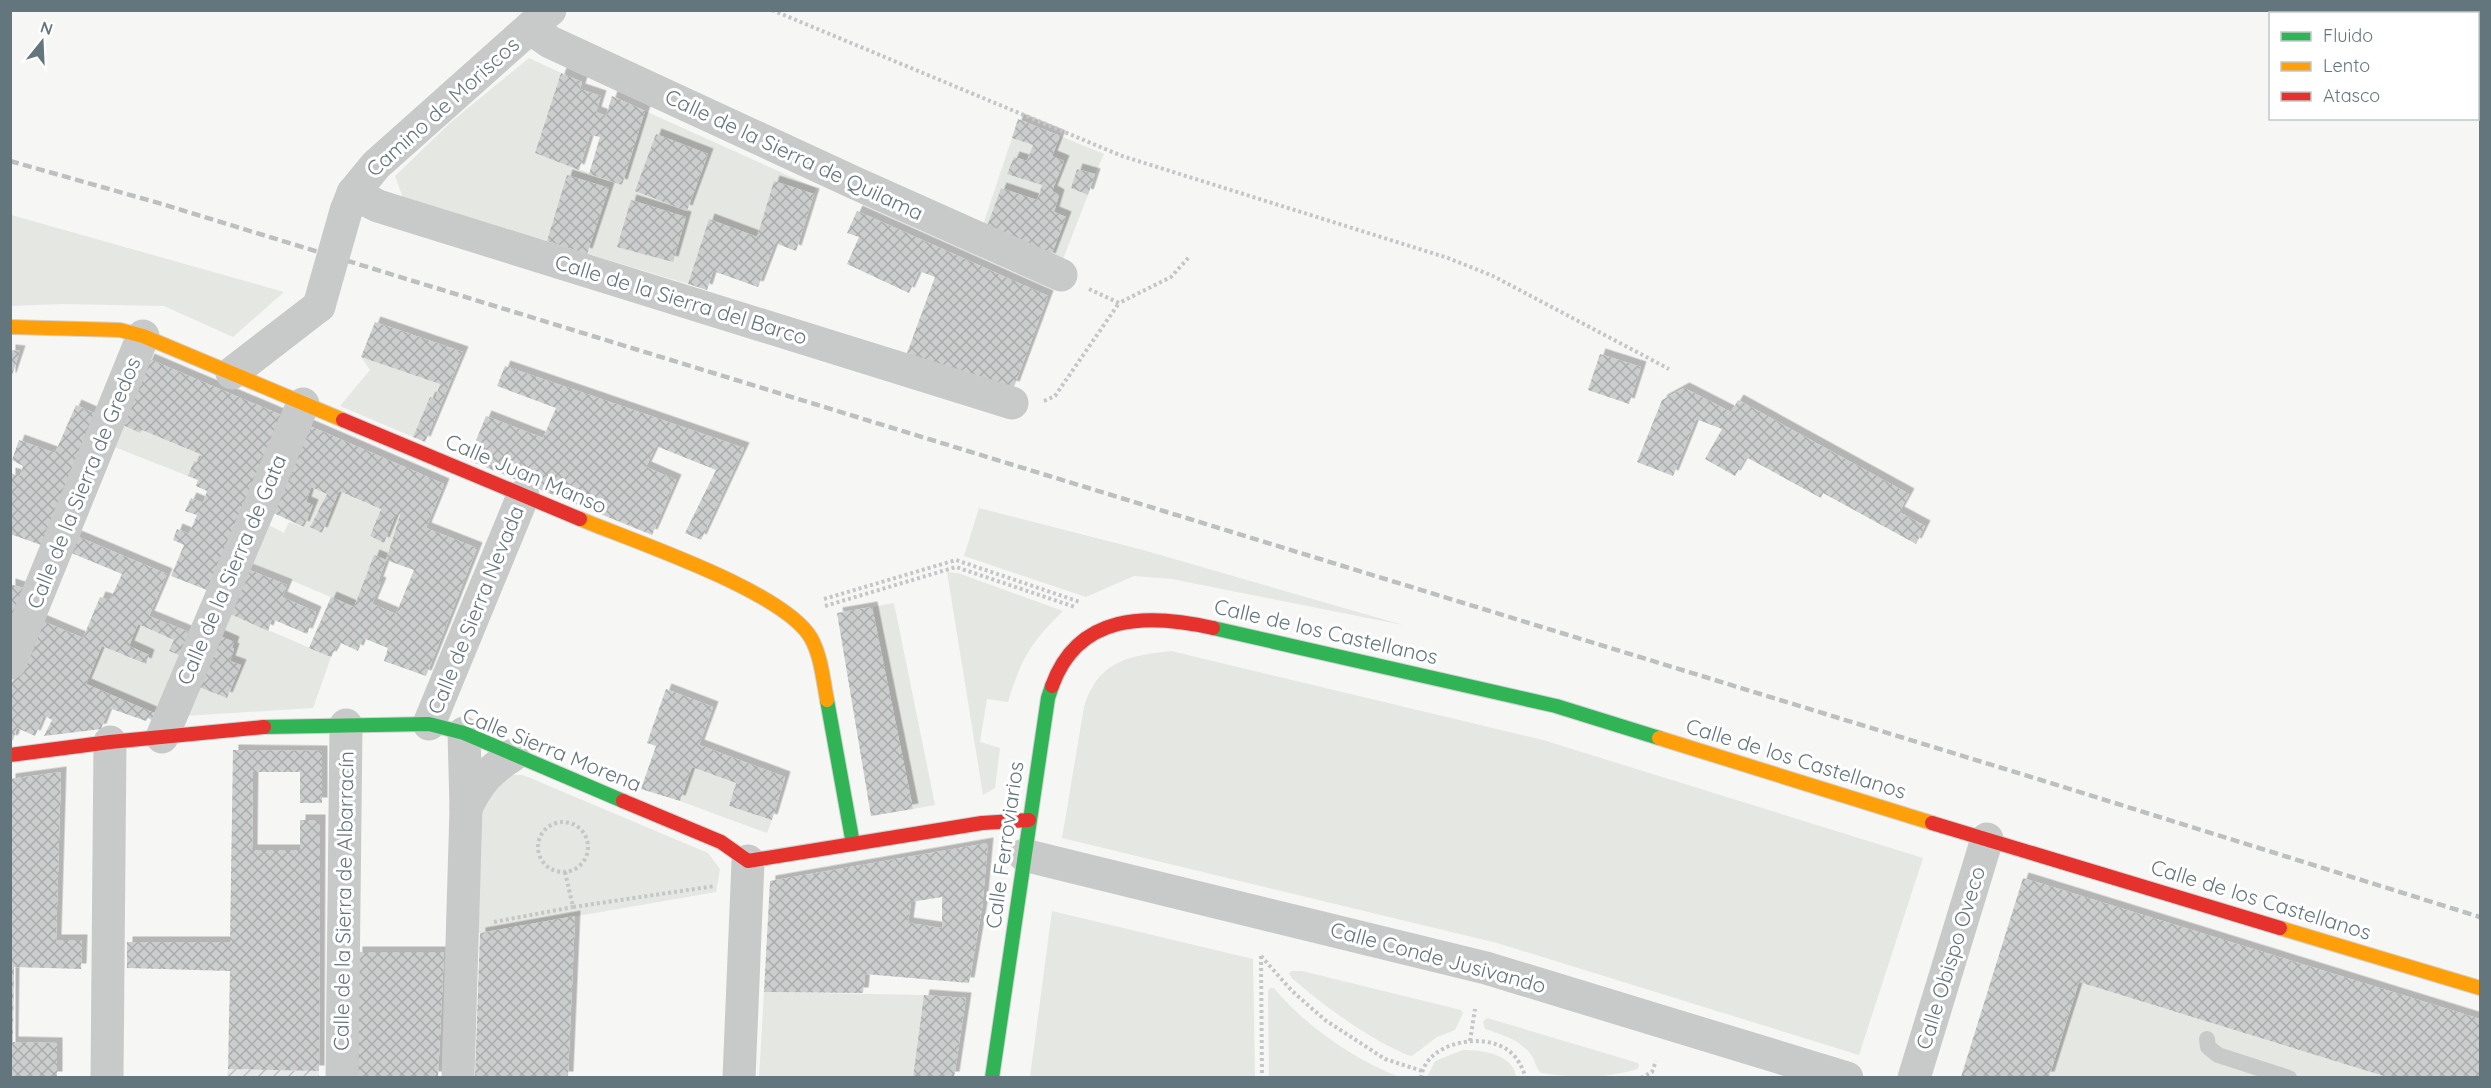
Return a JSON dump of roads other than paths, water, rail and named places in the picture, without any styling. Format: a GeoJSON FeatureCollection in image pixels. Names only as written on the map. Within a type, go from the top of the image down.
{"type":"FeatureCollection","features":[{"type":"Feature","properties":{"kind":"street","name":"Camino de Moriscos"},"geometry":{"type":"LineString","coordinates":[[349,202],[376,165],[540,19]]}},
{"type":"Feature","properties":{"kind":"street","name":"Calle de la Sierra de Quilama"},"geometry":{"type":"LineString","coordinates":[[540,19],[550,42],[855,183],[1062,275]]}},
{"type":"Feature","properties":{"kind":"street"},"geometry":{"type":"LineString","coordinates":[[232,373],[319,306],[349,202]]}},
{"type":"Feature","properties":{"kind":"street","name":"Calle de la Sierra del Barco"},"geometry":{"type":"LineString","coordinates":[[349,202],[378,206],[1012,403]]}},
{"type":"Feature","properties":{"kind":"street","name":"Calle Juan Manso"},"geometry":{"type":"LineString","coordinates":[[10,327],[120,330],[143,336],[739,584],[776,606],[804,629],[819,653],[853,844]]}},
{"type":"Feature","properties":{"kind":"street","name":"Calle de la Sierra de Gredos"},"geometry":{"type":"LineString","coordinates":[[10,663],[143,336]]}},
{"type":"Feature","properties":{"kind":"street","name":"Calle de la Sierra de Gata"},"geometry":{"type":"LineString","coordinates":[[162,737],[303,404]]}},
{"type":"Feature","properties":{"kind":"street","name":"Calle de Sierra Nevada"},"geometry":{"type":"LineString","coordinates":[[429,724],[523,496]]}},
{"type":"Feature","properties":{"kind":"street","name":"Calle de los Castellanos"},"geometry":{"type":"LineString","coordinates":[[1092,633],[1115,623],[1137,619],[1180,620],[1556,706],[2481,988]]}},
{"type":"Feature","properties":{"kind":"street","name":"Calle Ferroviarios"},"geometry":{"type":"LineString","coordinates":[[992,1077],[1048,698],[1061,665],[1075,647],[1092,633]]}},
{"type":"Feature","properties":{"kind":"street","name":"Calle Sierra Morena"},"geometry":{"type":"LineString","coordinates":[[10,754],[269,726],[429,724],[464,733],[721,842],[748,861]]}},
{"type":"Feature","properties":{"kind":"street","name":"Calle de la Sierra de Albarracín"},"geometry":{"type":"LineString","coordinates":[[342,1077],[346,725]]}},
{"type":"Feature","properties":{"kind":"street"},"geometry":{"type":"LineString","coordinates":[[458,1077],[466,808],[464,733]]}},
{"type":"Feature","properties":{"kind":"street"},"geometry":{"type":"LineString","coordinates":[[107,1077],[110,742]]}},
{"type":"Feature","properties":{"kind":"street"},"geometry":{"type":"LineString","coordinates":[[466,808],[480,780],[513,755]]}},
{"type":"Feature","properties":{"kind":"street"},"geometry":{"type":"LineString","coordinates":[[739,1077],[748,861],[982,823],[1029,820]]}},
{"type":"Feature","properties":{"kind":"street","name":"Calle Obispo Oveco"},"geometry":{"type":"LineString","coordinates":[[1914,1077],[1988,839]]}},
{"type":"Feature","properties":{"kind":"street","name":"Calle Conde Jusivando"},"geometry":{"type":"LineString","coordinates":[[1024,855],[1486,968],[1847,1077]]}},
{"type":"Feature","properties":{"kind":"lane"},"geometry":{"type":"LineString","coordinates":[[2206,1039],[2208,1047],[2218,1055],[2289,1077]]}},
{"type":"Feature","properties":{"kind":"railway"},"geometry":{"type":"LineString","coordinates":[[10,161],[162,204],[2041,780],[2480,917]]}}]}
